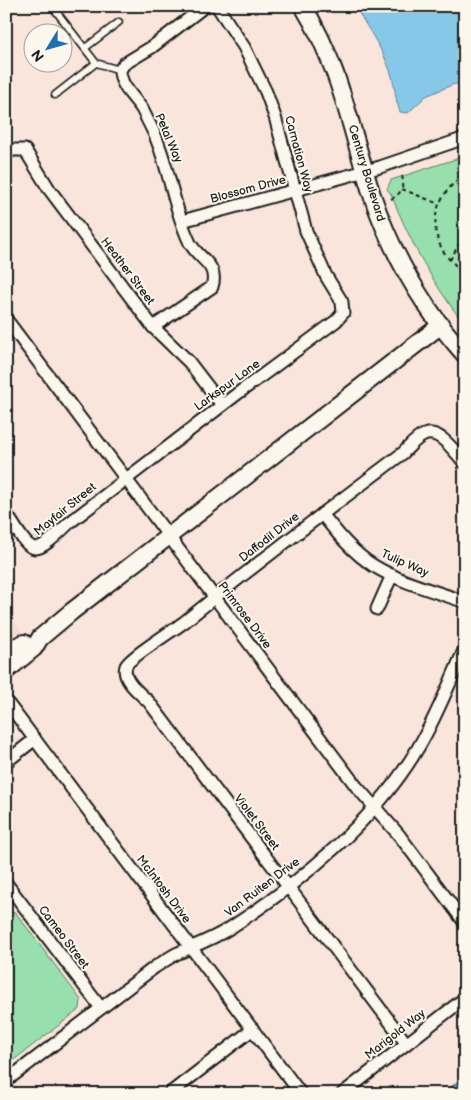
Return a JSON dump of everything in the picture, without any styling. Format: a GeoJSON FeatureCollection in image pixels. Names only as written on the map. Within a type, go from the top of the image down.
{"type":"FeatureCollection","features":[{"type":"Feature","properties":{"kind":"street"},"geometry":{"type":"LineString","coordinates":[[120,70],[124,64],[152,47],[205,6]]}},
{"type":"Feature","properties":{"kind":"street","name":"Carnation Way"},"geometry":{"type":"LineString","coordinates":[[217,6],[244,47],[266,92],[275,117],[306,231],[326,276],[342,302],[343,313]]}},
{"type":"Feature","properties":{"kind":"street","name":"Century Boulevard"},"geometry":{"type":"LineString","coordinates":[[303,6],[325,48],[338,79],[365,172],[378,211],[396,254],[410,279],[441,325],[465,355]]}},
{"type":"Feature","properties":{"kind":"street","name":"Petal Way"},"geometry":{"type":"LineString","coordinates":[[120,70],[122,82],[142,109],[165,160],[182,221],[193,250],[210,266],[214,273],[212,287],[153,327]]}},
{"type":"Feature","properties":{"kind":"street","name":"Blossom Drive"},"geometry":{"type":"LineString","coordinates":[[182,221],[365,172],[465,138]]}},
{"type":"Feature","properties":{"kind":"street","name":"Heather Street"},"geometry":{"type":"LineString","coordinates":[[6,154],[12,150],[25,150],[49,188],[153,327],[189,362],[222,405]]}},
{"type":"Feature","properties":{"kind":"street","name":"Larkspur Lane"},"geometry":{"type":"LineString","coordinates":[[126,479],[222,405],[336,322],[343,313]]}},
{"type":"Feature","properties":{"kind":"street","name":"Primrose Drive"},"geometry":{"type":"LineString","coordinates":[[6,320],[356,786],[395,831],[465,924]]}},
{"type":"Feature","properties":{"kind":"street"},"geometry":{"type":"LineString","coordinates":[[6,646],[12,648],[40,638],[441,325]]}},
{"type":"Feature","properties":{"kind":"street","name":"Daffodil Drive"},"geometry":{"type":"LineString","coordinates":[[126,666],[133,657],[157,642],[403,453],[419,438],[431,433],[440,437],[465,463]]}},
{"type":"Feature","properties":{"kind":"street","name":"Mayfair Street"},"geometry":{"type":"LineString","coordinates":[[6,513],[27,545],[34,548],[43,547],[69,523],[126,479]]}},
{"type":"Feature","properties":{"kind":"street","name":"Tulip Way"},"geometry":{"type":"LineString","coordinates":[[322,514],[345,542],[374,566],[392,575],[465,602]]}},
{"type":"Feature","properties":{"kind":"street"},"geometry":{"type":"LineString","coordinates":[[377,609],[392,575]]}},
{"type":"Feature","properties":{"kind":"street"},"geometry":{"type":"LineString","coordinates":[[6,671],[34,648],[40,638]]}},
{"type":"Feature","properties":{"kind":"street"},"geometry":{"type":"LineString","coordinates":[[6,657],[24,644]]}},
{"type":"Feature","properties":{"kind":"street","name":"Van Ruiten Drive"},"geometry":{"type":"LineString","coordinates":[[6,1081],[156,967],[176,954],[208,941],[230,928],[288,886],[351,833],[402,773],[418,748],[439,709],[465,648]]}},
{"type":"Feature","properties":{"kind":"street","name":"Violet Street"},"geometry":{"type":"LineString","coordinates":[[126,666],[125,673],[128,680],[149,702],[406,1043]]}},
{"type":"Feature","properties":{"kind":"street","name":"McIntosh Drive"},"geometry":{"type":"LineString","coordinates":[[6,701],[301,1094]]}},
{"type":"Feature","properties":{"kind":"street"},"geometry":{"type":"LineString","coordinates":[[6,762],[35,740]]}},
{"type":"Feature","properties":{"kind":"street","name":"Cameo Street"},"geometry":{"type":"LineString","coordinates":[[6,882],[10,896],[101,1008]]}},
{"type":"Feature","properties":{"kind":"street","name":"Marigold Way"},"geometry":{"type":"LineString","coordinates":[[342,1094],[465,998]]}},
{"type":"Feature","properties":{"kind":"street"},"geometry":{"type":"LineString","coordinates":[[169,1094],[252,1029]]}},
{"type":"Feature","properties":{"kind":"lane"},"geometry":{"type":"LineString","coordinates":[[52,6],[96,63],[120,70]]}},
{"type":"Feature","properties":{"kind":"lane"},"geometry":{"type":"LineString","coordinates":[[85,48],[119,22]]}},
{"type":"Feature","properties":{"kind":"lane"},"geometry":{"type":"LineString","coordinates":[[54,95],[96,63]]}},
{"type":"Feature","properties":{"kind":"path"},"geometry":{"type":"LineString","coordinates":[[391,199],[397,196],[402,189],[402,174]]}},
{"type":"Feature","properties":{"kind":"path"},"geometry":{"type":"LineString","coordinates":[[465,176],[447,190],[439,204],[435,218],[438,244],[450,260],[465,272]]}},
{"type":"Feature","properties":{"kind":"path"},"geometry":{"type":"LineString","coordinates":[[402,189],[439,204]]}},
{"type":"Feature","properties":{"kind":"path"},"geometry":{"type":"LineString","coordinates":[[450,260],[465,234]]}},
{"type":"Feature","properties":{"kind":"shaded area"},"geometry":{"type":"Polygon","coordinates":[[[6,610],[25,635],[12,645],[6,644],[6,610]]]}},
{"type":"Feature","properties":{"kind":"green space"},"geometry":{"type":"Polygon","coordinates":[[[465,156],[465,325],[423,262],[387,189],[391,180],[465,156]]]}},
{"type":"Feature","properties":{"kind":"green space"},"geometry":{"type":"Polygon","coordinates":[[[7,912],[16,913],[81,1000],[80,1009],[6,1066],[7,912]]]}},
{"type":"Feature","properties":{"kind":"water"},"geometry":{"type":"Polygon","coordinates":[[[355,6],[465,6],[465,82],[452,85],[426,96],[408,113],[400,112],[388,64],[355,6]]]}},
{"type":"Feature","properties":{"kind":"waterway"},"geometry":{"type":"LineString","coordinates":[[444,1094],[465,1077]]}}]}
